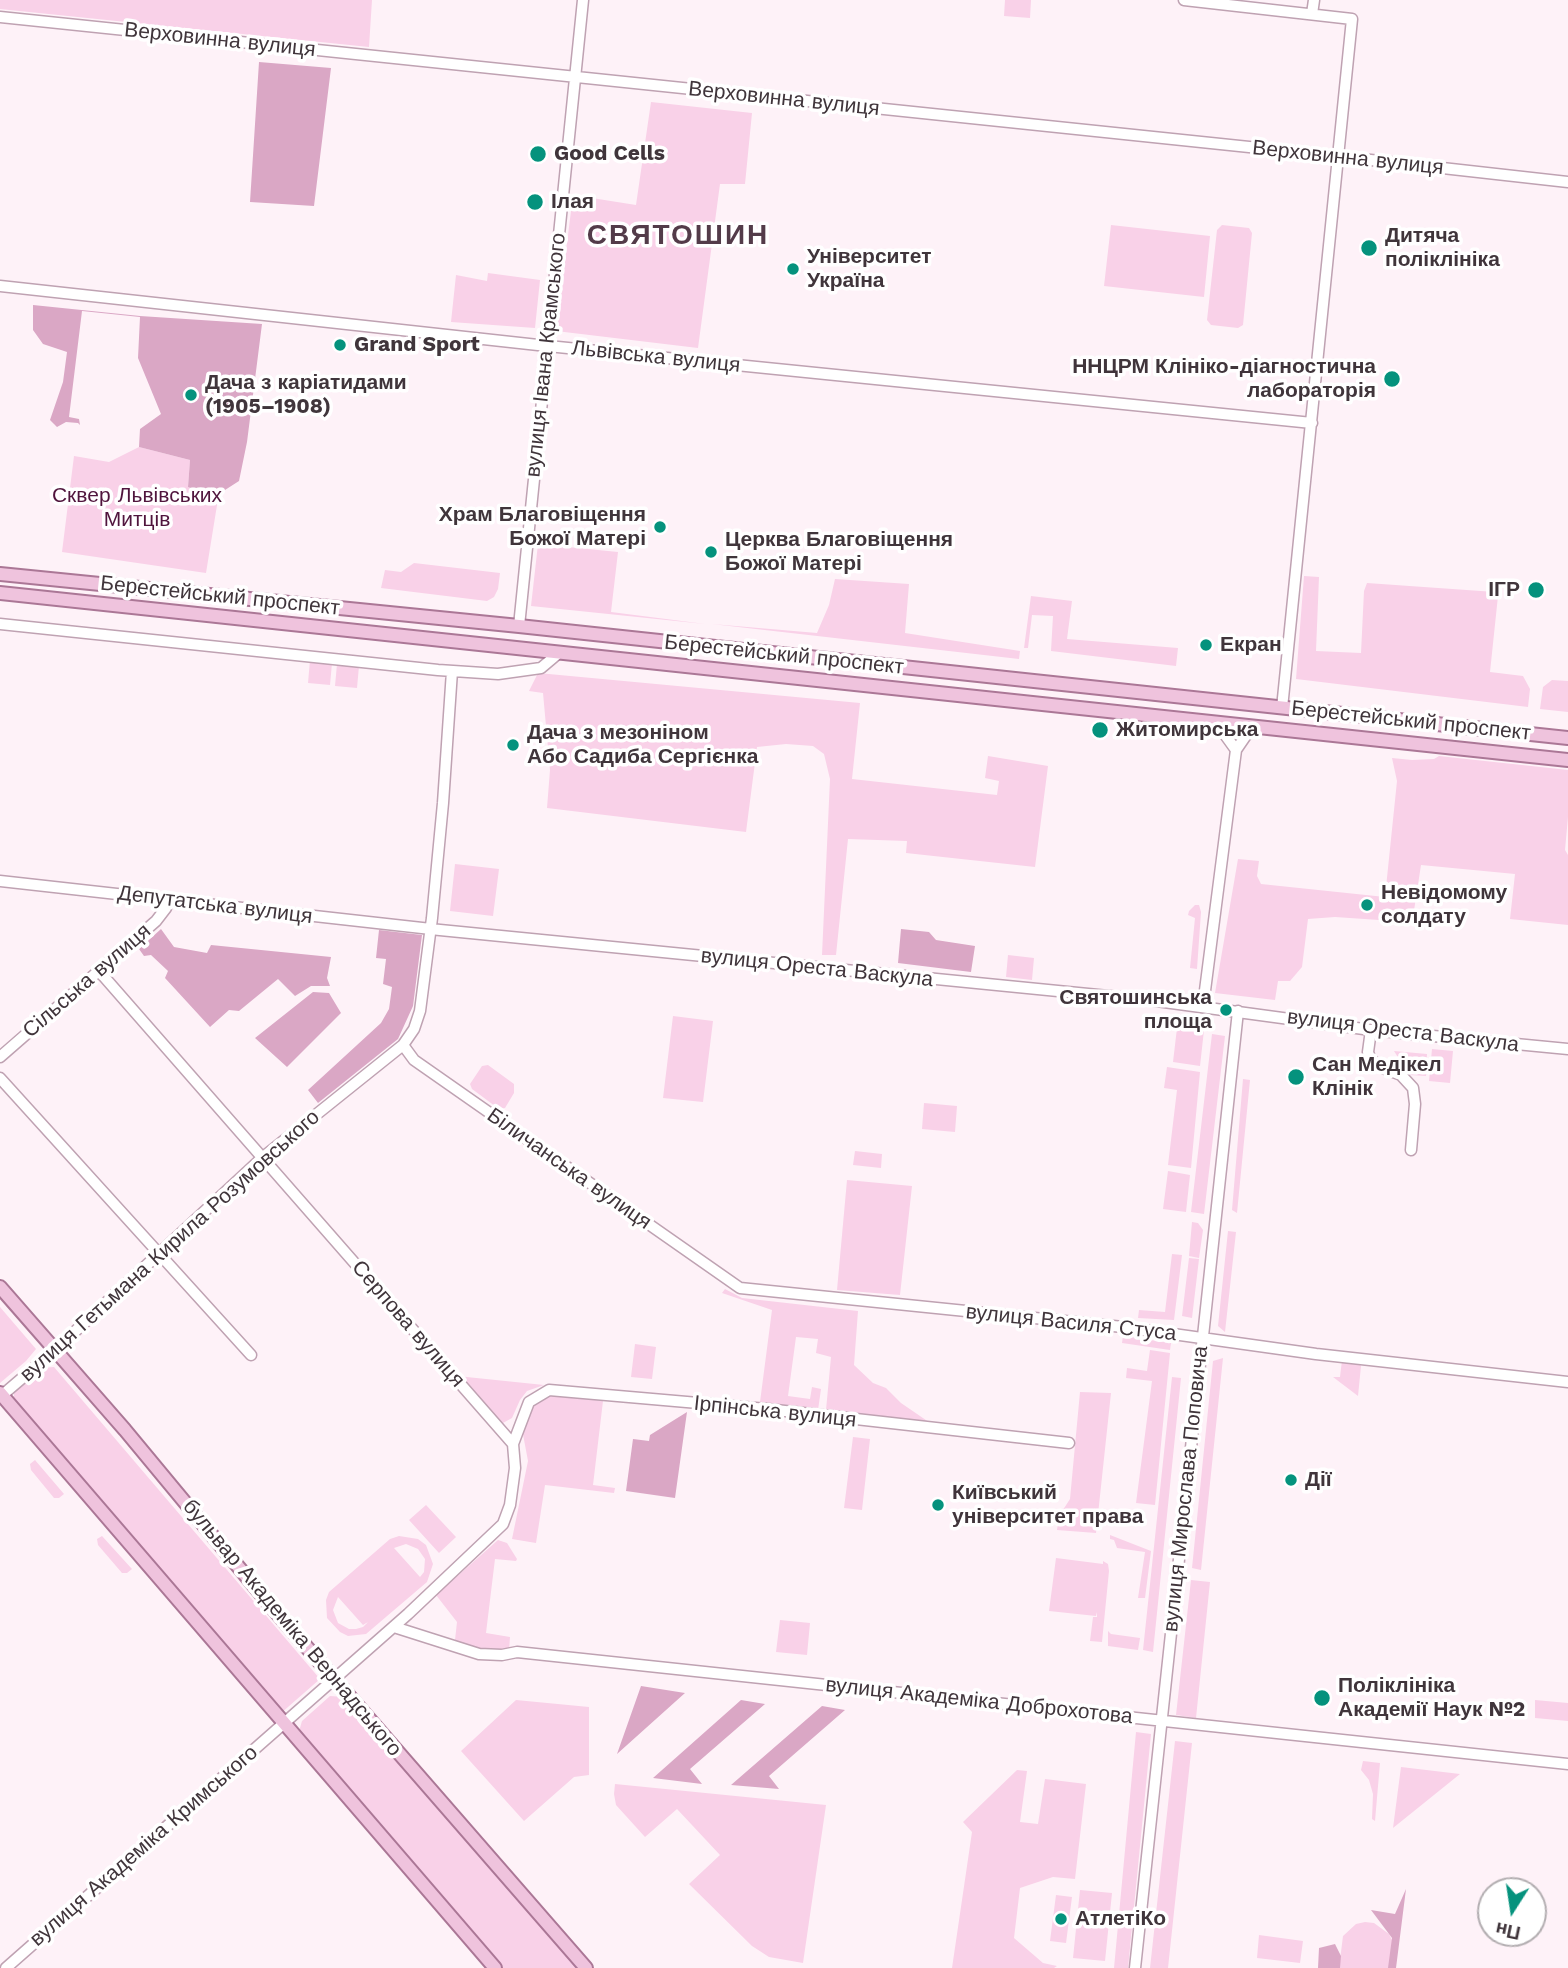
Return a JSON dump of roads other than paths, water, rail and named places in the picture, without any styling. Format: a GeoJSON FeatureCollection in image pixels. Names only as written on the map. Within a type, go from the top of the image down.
{"type":"FeatureCollection","features":[{"type":"Feature","properties":{"kind":"main road","name":"Берестейський проспект"},"geometry":{"type":"LineString","coordinates":[[0,574],[519,626],[1568,738]]}},
{"type":"Feature","properties":{"kind":"main road","name":"Берестейський проспект"},"geometry":{"type":"LineString","coordinates":[[0,593],[1568,760]]}},
{"type":"Feature","properties":{"kind":"main road","name":"бульвар Академіка Вернадського"},"geometry":{"type":"LineString","coordinates":[[0,1287],[334,1679],[586,1968]]}},
{"type":"Feature","properties":{"kind":"main road"},"geometry":{"type":"LineString","coordinates":[[1,1395],[495,1968]]}},
{"type":"Feature","properties":{"kind":"street","name":"вулиця Івана Крамського"},"geometry":{"type":"LineString","coordinates":[[519,626],[583,0]]}},
{"type":"Feature","properties":{"kind":"street"},"geometry":{"type":"LineString","coordinates":[[1184,0],[1352,19],[1282,708]]}},
{"type":"Feature","properties":{"kind":"street"},"geometry":{"type":"LineString","coordinates":[[1312,14],[1314,0]]}},
{"type":"Feature","properties":{"kind":"street","name":"Верховинна вулиця"},"geometry":{"type":"LineString","coordinates":[[0,17],[1568,182]]}},
{"type":"Feature","properties":{"kind":"street","name":"Львівська вулиця"},"geometry":{"type":"LineString","coordinates":[[0,286],[547,346],[1311,423]]}},
{"type":"Feature","properties":{"kind":"street"},"geometry":{"type":"LineString","coordinates":[[0,624],[498,674],[541,668],[560,652]]}},
{"type":"Feature","properties":{"kind":"street","name":"вулиця Гетьмана Кирила Розумовського"},"geometry":{"type":"LineString","coordinates":[[1,1395],[55,1350],[262,1158],[404,1045],[414,1030],[420,1012],[431,929],[452,671]]}},
{"type":"Feature","properties":{"kind":"street"},"geometry":{"type":"LineString","coordinates":[[1206,720],[1223,732],[1236,750]]}},
{"type":"Feature","properties":{"kind":"street"},"geometry":{"type":"LineString","coordinates":[[1238,1011],[1203,1006],[1236,750],[1247,734],[1266,726]]}},
{"type":"Feature","properties":{"kind":"street","name":"Депутатська вулиця"},"geometry":{"type":"LineString","coordinates":[[0,881],[431,929]]}},
{"type":"Feature","properties":{"kind":"street","name":"Сільська вулиця"},"geometry":{"type":"LineString","coordinates":[[0,1057],[156,921],[166,908],[167,900]]}},
{"type":"Feature","properties":{"kind":"street","name":"вулиця Ореста Васкула"},"geometry":{"type":"LineString","coordinates":[[431,929],[1203,1006]]}},
{"type":"Feature","properties":{"kind":"street","name":"Серпова вулиця"},"geometry":{"type":"LineString","coordinates":[[99,971],[513,1444]]}},
{"type":"Feature","properties":{"kind":"street","name":"вулиця Ореста Васкула"},"geometry":{"type":"LineString","coordinates":[[1238,1011],[1371,1030],[1568,1049]]}},
{"type":"Feature","properties":{"kind":"street","name":"вулиця Мирослава Поповича"},"geometry":{"type":"LineString","coordinates":[[1135,1968],[1238,1011]]}},
{"type":"Feature","properties":{"kind":"street"},"geometry":{"type":"LineString","coordinates":[[1371,1030],[1368,1052],[1374,1062],[1396,1072],[1413,1088],[1415,1104],[1410,1150]]}},
{"type":"Feature","properties":{"kind":"street","name":"Біличанська вулиця"},"geometry":{"type":"LineString","coordinates":[[404,1045],[414,1060],[740,1288]]}},
{"type":"Feature","properties":{"kind":"street"},"geometry":{"type":"LineString","coordinates":[[0,1077],[251,1355]]}},
{"type":"Feature","properties":{"kind":"street","name":"вулиця Василя Стуса"},"geometry":{"type":"LineString","coordinates":[[740,1288],[1134,1328],[1203,1340],[1568,1382]]}},
{"type":"Feature","properties":{"kind":"street","name":"Ірпінська вулиця"},"geometry":{"type":"LineString","coordinates":[[513,1444],[529,1402],[549,1390],[767,1409],[1069,1443]]}},
{"type":"Feature","properties":{"kind":"street"},"geometry":{"type":"LineString","coordinates":[[334,1679],[394,1627],[503,1524],[510,1505],[515,1468],[513,1444]]}},
{"type":"Feature","properties":{"kind":"street","name":"вулиця Академіка Доброхотова"},"geometry":{"type":"LineString","coordinates":[[394,1627],[479,1654],[502,1656],[517,1652],[1568,1764]]}},
{"type":"Feature","properties":{"kind":"street","name":"вулиця Академіка Кримського"},"geometry":{"type":"LineString","coordinates":[[6,1968],[334,1679]]}},
{"type":"Feature","properties":{"kind":"place","name":"Good Cells"},"geometry":{"type":"Point","coordinates":[538,154]}},
{"type":"Feature","properties":{"kind":"place","name":"Ілая"},"geometry":{"type":"Point","coordinates":[535,202]}},
{"type":"Feature","properties":{"kind":"place","name":"Дитяча поліклініка"},"geometry":{"type":"Point","coordinates":[1369,248]}},
{"type":"Feature","properties":{"kind":"place","name":"Університет Україна"},"geometry":{"type":"Point","coordinates":[793,269]}},
{"type":"Feature","properties":{"kind":"place","name":"Grand Sport"},"geometry":{"type":"Point","coordinates":[340,345]}},
{"type":"Feature","properties":{"kind":"place","name":"ННЦРМ Клініко-діагностична лабораторія"},"geometry":{"type":"Point","coordinates":[1392,379]}},
{"type":"Feature","properties":{"kind":"place","name":"Дача з каріатидами (1905–1908)"},"geometry":{"type":"Point","coordinates":[191,395]}},
{"type":"Feature","properties":{"kind":"place","name":"Храм Благовіщення Божої Матері"},"geometry":{"type":"Point","coordinates":[660,527]}},
{"type":"Feature","properties":{"kind":"place","name":"Церква Благовіщення Божої Матері"},"geometry":{"type":"Point","coordinates":[711,552]}},
{"type":"Feature","properties":{"kind":"place","name":"ІГР"},"geometry":{"type":"Point","coordinates":[1536,590]}},
{"type":"Feature","properties":{"kind":"place","name":"Екран"},"geometry":{"type":"Point","coordinates":[1206,645]}},
{"type":"Feature","properties":{"kind":"place","name":"Житомирська"},"geometry":{"type":"Point","coordinates":[1100,730]}},
{"type":"Feature","properties":{"kind":"place","name":"Дача з мезоніном Або Садиба Сергієнка"},"geometry":{"type":"Point","coordinates":[513,745]}},
{"type":"Feature","properties":{"kind":"place","name":"Невідомому солдату"},"geometry":{"type":"Point","coordinates":[1367,905]}},
{"type":"Feature","properties":{"kind":"place","name":"Святошинська площа"},"geometry":{"type":"Point","coordinates":[1226,1010]}},
{"type":"Feature","properties":{"kind":"place","name":"Сан Медікел Клінік"},"geometry":{"type":"Point","coordinates":[1296,1077]}},
{"type":"Feature","properties":{"kind":"place","name":"Дії"},"geometry":{"type":"Point","coordinates":[1291,1480]}},
{"type":"Feature","properties":{"kind":"place","name":"Київський університет права"},"geometry":{"type":"Point","coordinates":[938,1505]}},
{"type":"Feature","properties":{"kind":"place","name":"Поліклініка Академії Наук №2"},"geometry":{"type":"Point","coordinates":[1322,1698]}},
{"type":"Feature","properties":{"kind":"place","name":"АтлетіКо"},"geometry":{"type":"Point","coordinates":[1061,1919]}},
{"type":"Feature","properties":{"kind":"district","name":"СВЯТОШИН"},"geometry":{"type":"Point","coordinates":[678,236]}},
{"type":"Feature","properties":{"kind":"park label","name":"Сквер Львівських Митців"},"geometry":{"type":"Point","coordinates":[137,508]}}]}
